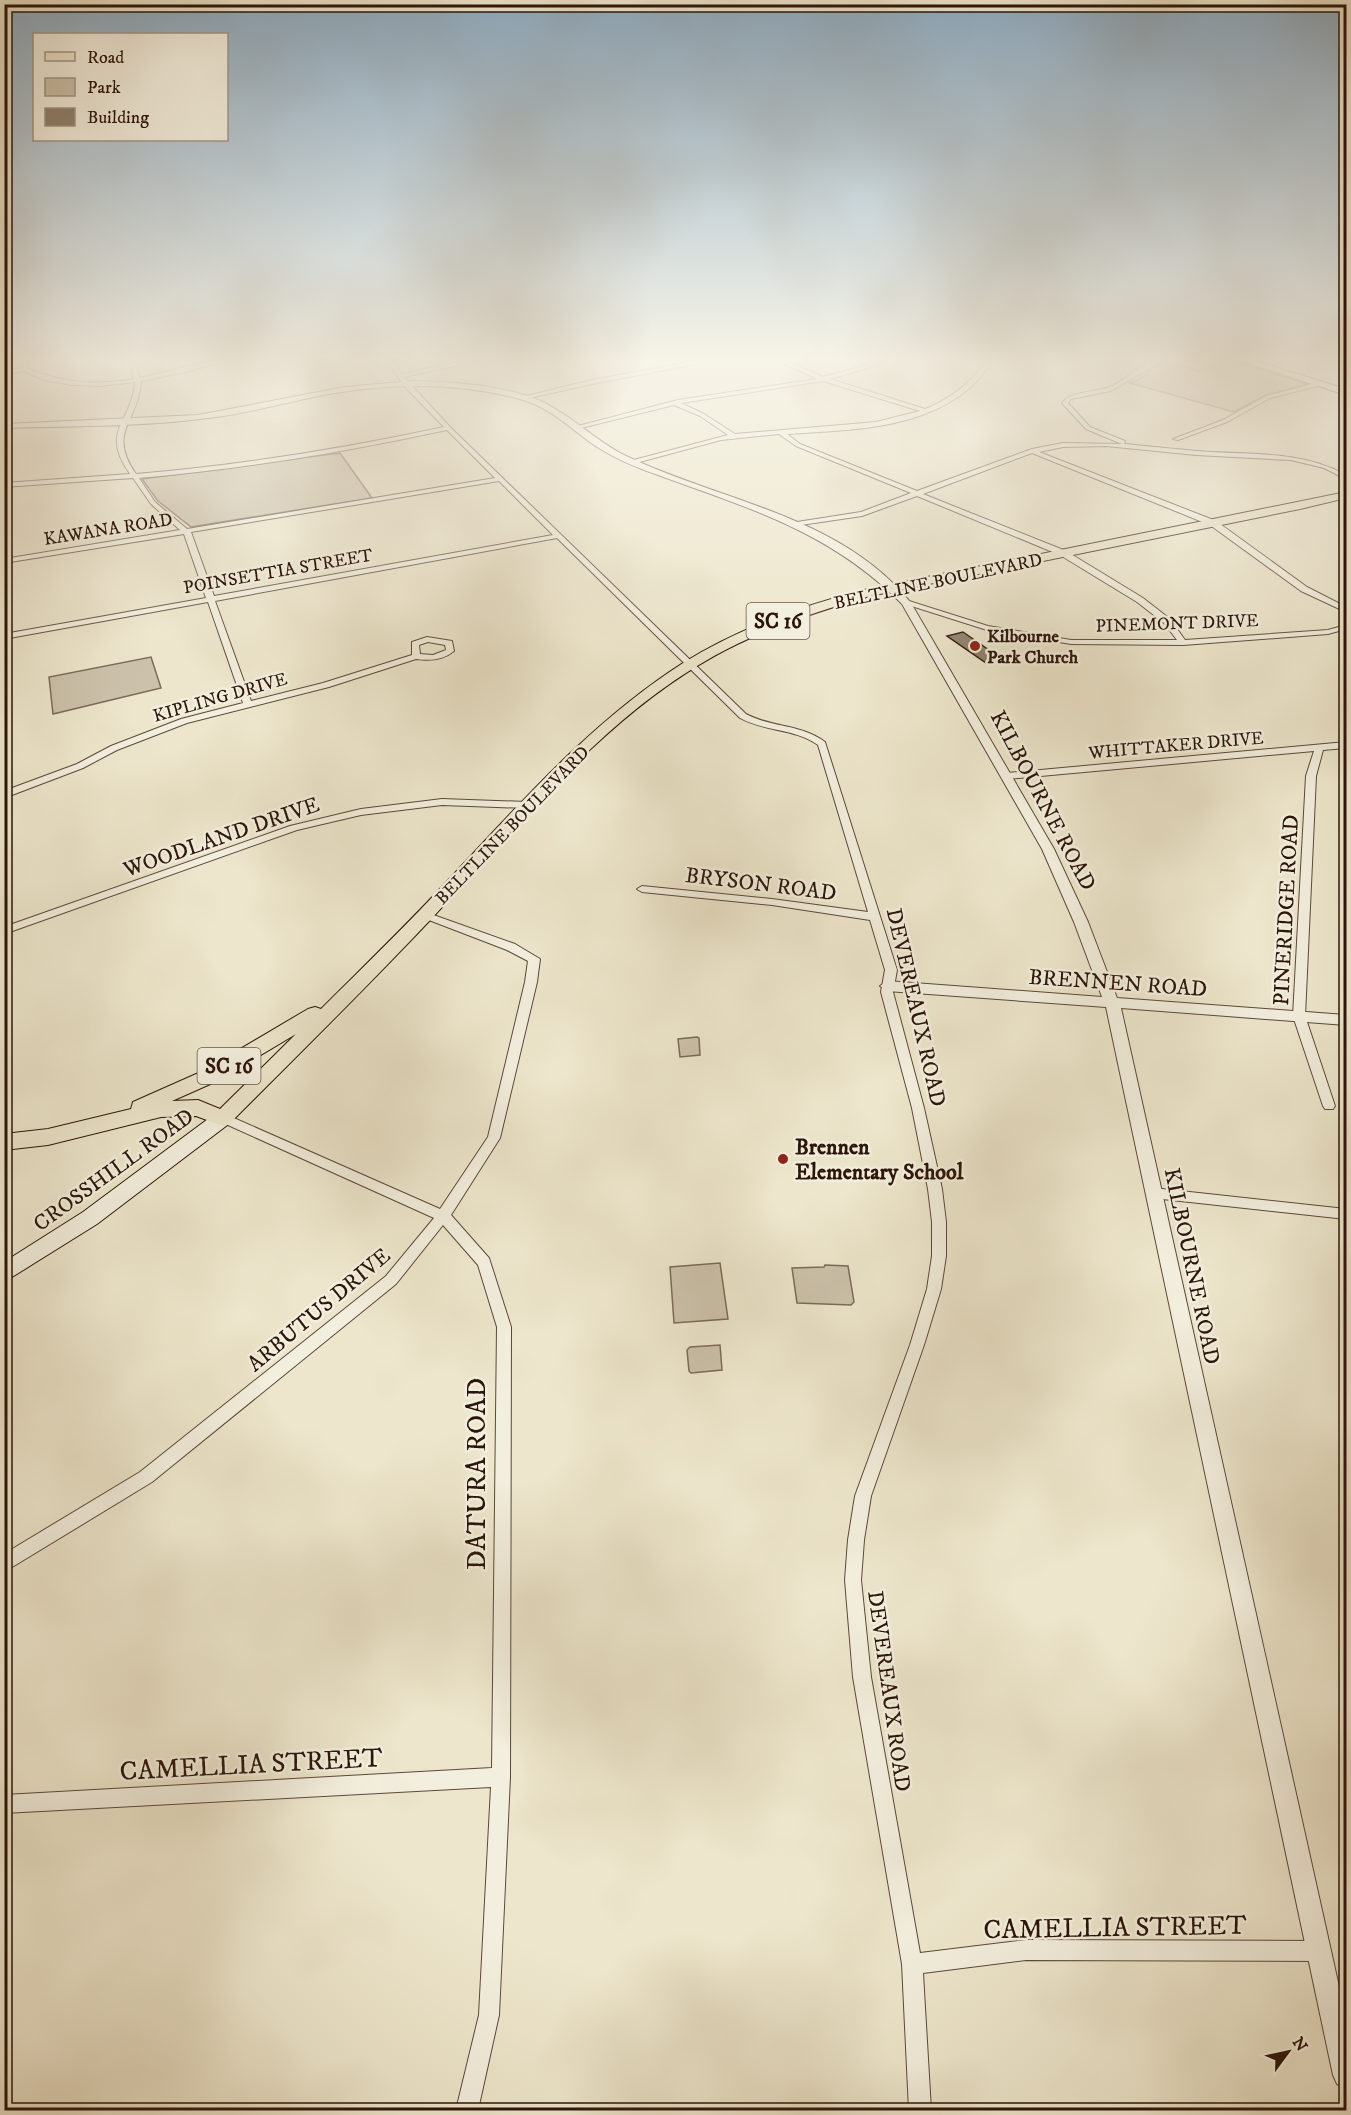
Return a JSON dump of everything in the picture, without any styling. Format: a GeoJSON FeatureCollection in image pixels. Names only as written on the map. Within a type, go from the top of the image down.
{"type":"FeatureCollection","features":[{"type":"Feature","properties":{"kind":"main road","name":"BELTLINE BOULEVARD"},"geometry":{"type":"LineString","coordinates":[[345,995],[425,915],[527,805],[627,709],[689,664],[736,639],[776,622],[842,600],[892,587],[1345,497]]}},
{"type":"Feature","properties":{"kind":"main road","name":"CROSSHILL ROAD"},"geometry":{"type":"LineString","coordinates":[[4,1273],[90,1218],[223,1118],[345,995]]}},
{"type":"Feature","properties":{"kind":"main road","name":"SC 16"},"geometry":{"type":"LineString","coordinates":[[4,1142],[48,1137],[105,1123],[210,1076],[345,995]]}},
{"type":"Feature","properties":{"kind":"main road","name":"DATURA ROAD"},"geometry":{"type":"LineString","coordinates":[[105,1123],[161,1109],[198,1108],[223,1118]]}},
{"type":"Feature","properties":{"kind":"street"},"geometry":{"type":"LineString","coordinates":[[122,456],[133,476],[153,503],[187,532],[248,704]]}},
{"type":"Feature","properties":{"kind":"street"},"geometry":{"type":"LineString","coordinates":[[4,485],[133,476],[301,456]]}},
{"type":"Feature","properties":{"kind":"street","name":"DEVEREAUX ROAD"},"geometry":{"type":"LineString","coordinates":[[476,456],[748,719],[759,724],[804,732],[822,744],[891,970],[887,986],[918,1108],[935,1189],[939,1222],[939,1256],[934,1289],[917,1345],[863,1496],[853,1580],[862,1677],[912,1964],[920,2110]]}},
{"type":"Feature","properties":{"kind":"street","name":"KILBOURNE ROAD"},"geometry":{"type":"LineString","coordinates":[[620,456],[797,524],[844,551],[892,587],[906,603],[1008,776],[1065,885],[1112,1003],[1347,2075]]}},
{"type":"Feature","properties":{"kind":"street"},"geometry":{"type":"LineString","coordinates":[[632,462],[657,456]]}},
{"type":"Feature","properties":{"kind":"street"},"geometry":{"type":"LineString","coordinates":[[823,456],[1063,553],[1140,600],[1167,621],[1183,643]]}},
{"type":"Feature","properties":{"kind":"street"},"geometry":{"type":"LineString","coordinates":[[797,524],[862,514],[1020,456]]}},
{"type":"Feature","properties":{"kind":"street"},"geometry":{"type":"LineString","coordinates":[[1044,456],[1214,523],[1304,590],[1347,610]]}},
{"type":"Feature","properties":{"kind":"street"},"geometry":{"type":"LineString","coordinates":[[1247,456],[1291,458],[1326,466],[1347,477]]}},
{"type":"Feature","properties":{"kind":"street","name":"KAWANA ROAD"},"geometry":{"type":"LineString","coordinates":[[4,561],[501,480]]}},
{"type":"Feature","properties":{"kind":"street","name":"POINSETTIA STREET"},"geometry":{"type":"LineString","coordinates":[[4,637],[557,536]]}},
{"type":"Feature","properties":{"kind":"street","name":"PINEMONT DRIVE"},"geometry":{"type":"LineString","coordinates":[[906,603],[987,628],[1071,642],[1183,643],[1328,632],[1347,627]]}},
{"type":"Feature","properties":{"kind":"street","name":"KIPLING DRIVE"},"geometry":{"type":"LineString","coordinates":[[4,795],[80,766],[114,748],[184,721],[326,685],[416,656]]}},
{"type":"Feature","properties":{"kind":"street","name":"WHITTAKER DRIVE"},"geometry":{"type":"LineString","coordinates":[[1008,776],[1347,745]]}},
{"type":"Feature","properties":{"kind":"street","name":"PINERIDGE ROAD"},"geometry":{"type":"LineString","coordinates":[[1318,749],[1311,785],[1299,1016],[1329,1106]]}},
{"type":"Feature","properties":{"kind":"street","name":"WOODLAND DRIVE"},"geometry":{"type":"LineString","coordinates":[[4,932],[305,825],[361,812],[442,802],[527,805]]}},
{"type":"Feature","properties":{"kind":"street","name":"BRYSON ROAD"},"geometry":{"type":"LineString","coordinates":[[642,889],[772,902],[876,917]]}},
{"type":"Feature","properties":{"kind":"street","name":"ARBUTUS DRIVE"},"geometry":{"type":"LineString","coordinates":[[4,1564],[146,1478],[391,1280],[443,1216],[494,1138],[531,982],[534,959],[511,947],[425,915]]}},
{"type":"Feature","properties":{"kind":"street","name":"BRENNEN ROAD"},"geometry":{"type":"LineString","coordinates":[[887,986],[1347,1020]]}},
{"type":"Feature","properties":{"kind":"street","name":"DATURA ROAD"},"geometry":{"type":"LineString","coordinates":[[223,1118],[443,1216],[484,1262],[504,1327],[501,1777],[489,2015],[467,2110]]}},
{"type":"Feature","properties":{"kind":"street"},"geometry":{"type":"LineString","coordinates":[[1153,1193],[1347,1214]]}},
{"type":"Feature","properties":{"kind":"street","name":"CAMELLIA STREET"},"geometry":{"type":"LineString","coordinates":[[4,1804],[501,1777]]}},
{"type":"Feature","properties":{"kind":"street","name":"CAMELLIA STREET"},"geometry":{"type":"LineString","coordinates":[[912,1964],[1026,1950],[1320,1951]]}},
{"type":"Feature","properties":{"kind":"green space"},"geometry":{"type":"Polygon","coordinates":[[[319,456],[342,456],[372,498],[191,527],[158,501],[142,479],[319,456]]]}},
{"type":"Feature","properties":{"kind":"green space"},"geometry":{"type":"Polygon","coordinates":[[[151,657],[161,688],[53,714],[49,677],[151,657]]]}},
{"type":"Feature","properties":{"kind":"green space"},"geometry":{"type":"Polygon","coordinates":[[[699,1038],[700,1055],[680,1057],[678,1039],[699,1038]]]}},
{"type":"Feature","properties":{"kind":"green space"},"geometry":{"type":"Polygon","coordinates":[[[720,1263],[728,1319],[674,1323],[670,1267],[720,1263]]]}},
{"type":"Feature","properties":{"kind":"green space"},"geometry":{"type":"Polygon","coordinates":[[[825,1265],[848,1266],[854,1302],[851,1305],[797,1303],[792,1268],[824,1267],[825,1265]]]}},
{"type":"Feature","properties":{"kind":"green space"},"geometry":{"type":"Polygon","coordinates":[[[720,1345],[722,1370],[691,1373],[689,1371],[687,1350],[690,1347],[720,1345]]]}},
{"type":"Feature","properties":{"kind":"building","name":"Kilbourne Park Church"},"geometry":{"type":"Polygon","coordinates":[[[963,632],[1000,659],[986,663],[947,636],[963,632]]]}},
{"type":"Feature","properties":{"kind":"place","name":"Kilbourne Park Church"},"geometry":{"type":"Point","coordinates":[975,646]}},
{"type":"Feature","properties":{"kind":"place","name":"Brennen Elementary School"},"geometry":{"type":"Point","coordinates":[783,1159]}}]}
